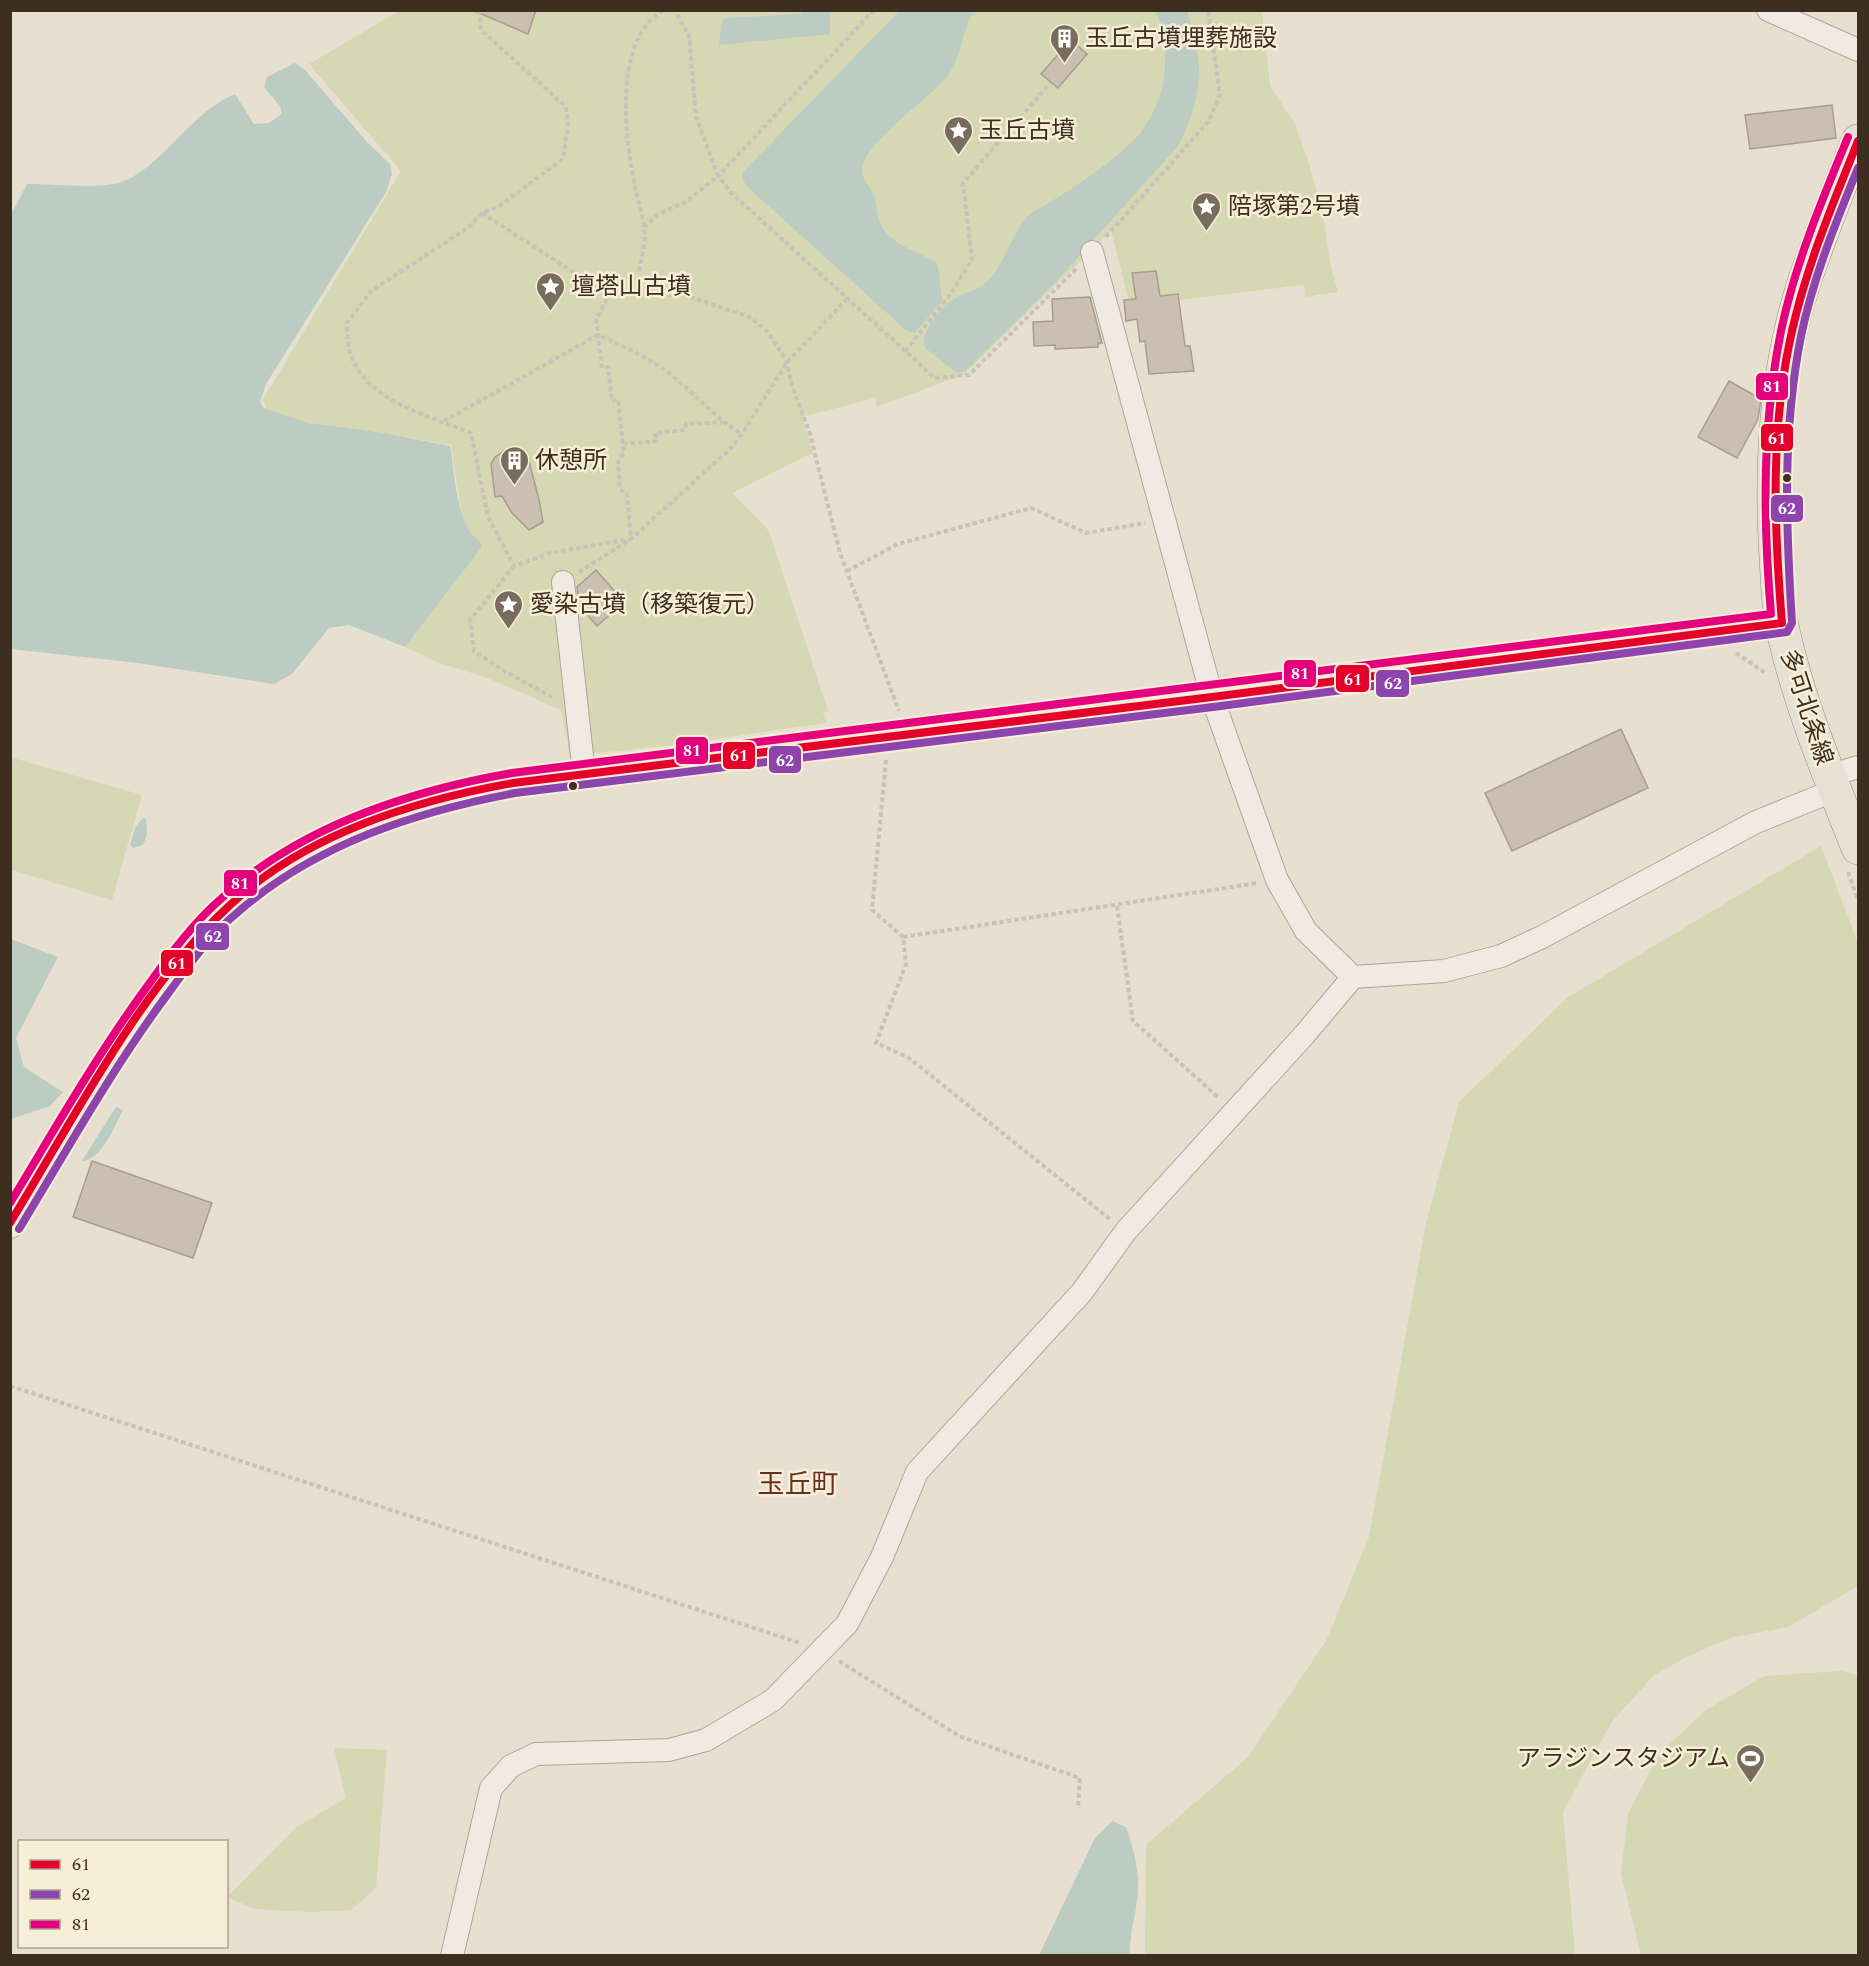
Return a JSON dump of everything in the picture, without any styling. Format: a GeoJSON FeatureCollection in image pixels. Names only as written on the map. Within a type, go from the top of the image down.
{"type":"FeatureCollection","features":[{"type":"Feature","properties":{"kind":"main road","name":"多可北条線"},"geometry":{"type":"LineString","coordinates":[[1852,859],[1841,778],[1802,704],[1782,623],[1774,506],[1776,436],[1786,358],[1802,291],[1858,141]]}},
{"type":"Feature","properties":{"kind":"street"},"geometry":{"type":"LineString","coordinates":[[1768,10],[1858,50]]}},
{"type":"Feature","properties":{"kind":"street"},"geometry":{"type":"LineString","coordinates":[[1092,252],[1212,697],[1276,880],[1306,931],[1353,977]]}},
{"type":"Feature","properties":{"kind":"street"},"geometry":{"type":"LineString","coordinates":[[563,582],[584,774]]}},
{"type":"Feature","properties":{"kind":"street"},"geometry":{"type":"LineString","coordinates":[[10,1224],[151,999],[201,934],[234,903],[273,873],[340,834],[406,807],[471,789],[584,774],[891,750],[1212,697],[1782,623]]}},
{"type":"Feature","properties":{"kind":"street"},"geometry":{"type":"LineString","coordinates":[[452,1956],[491,1788],[510,1766],[536,1754],[669,1750],[706,1740],[773,1700],[847,1624],[882,1557],[917,1472],[963,1425],[1082,1292],[1126,1231],[1235,1112],[1353,977],[1444,971],[1502,956],[1841,778]]}},
{"type":"Feature","properties":{"kind":"path"},"geometry":{"type":"LineString","coordinates":[[479,10],[481,30],[566,106],[568,124],[562,159],[499,206],[482,213],[469,227],[371,291],[347,323],[350,355],[365,381],[390,399],[471,433],[488,517],[514,566]]}},
{"type":"Feature","properties":{"kind":"path"},"geometry":{"type":"LineString","coordinates":[[639,271],[644,248],[644,226],[633,180],[629,144],[626,108],[628,69],[633,48],[654,16],[663,10]]}},
{"type":"Feature","properties":{"kind":"path"},"geometry":{"type":"LineString","coordinates":[[674,10],[689,35],[696,117],[718,176],[730,192],[935,378]]}},
{"type":"Feature","properties":{"kind":"path"},"geometry":{"type":"LineString","coordinates":[[644,226],[657,215],[687,201],[718,176],[874,10]]}},
{"type":"Feature","properties":{"kind":"path"},"geometry":{"type":"LineString","coordinates":[[1196,137],[1208,122],[1220,95],[1208,10]]}},
{"type":"Feature","properties":{"kind":"path"},"geometry":{"type":"LineString","coordinates":[[905,351],[947,299],[972,260],[963,183],[1050,83]]}},
{"type":"Feature","properties":{"kind":"path"},"geometry":{"type":"LineString","coordinates":[[482,213],[609,295],[684,295],[750,317],[768,332],[787,362],[792,386],[810,434],[840,553],[847,572],[891,750],[872,910],[903,937],[906,964],[876,1043],[909,1058],[1126,1231]]}},
{"type":"Feature","properties":{"kind":"path"},"geometry":{"type":"LineString","coordinates":[[609,295],[596,319],[602,368],[608,367],[612,401],[618,400],[624,453],[618,462],[620,489],[627,493],[631,539]]}},
{"type":"Feature","properties":{"kind":"path"},"geometry":{"type":"LineString","coordinates":[[563,582],[631,539],[729,450],[742,434],[787,362],[847,299]]}},
{"type":"Feature","properties":{"kind":"path"},"geometry":{"type":"LineString","coordinates":[[444,422],[598,335]]}},
{"type":"Feature","properties":{"kind":"path"},"geometry":{"type":"LineString","coordinates":[[598,335],[637,352],[674,377],[723,423],[742,434]]}},
{"type":"Feature","properties":{"kind":"path"},"geometry":{"type":"LineString","coordinates":[[623,444],[657,441],[655,433],[685,430],[686,424],[723,423]]}},
{"type":"Feature","properties":{"kind":"path"},"geometry":{"type":"LineString","coordinates":[[847,572],[898,544],[1031,508],[1086,533],[1163,520]]}},
{"type":"Feature","properties":{"kind":"path"},"geometry":{"type":"LineString","coordinates":[[578,710],[506,672],[474,651],[470,620],[514,566],[550,553],[631,539]]}},
{"type":"Feature","properties":{"kind":"path"},"geometry":{"type":"LineString","coordinates":[[1725,654],[1736,653],[1773,678]]}},
{"type":"Feature","properties":{"kind":"path"},"geometry":{"type":"LineString","coordinates":[[1852,859],[1858,900]]}},
{"type":"Feature","properties":{"kind":"path"},"geometry":{"type":"LineString","coordinates":[[903,937],[1276,880]]}},
{"type":"Feature","properties":{"kind":"path"},"geometry":{"type":"LineString","coordinates":[[1117,906],[1132,1021],[1235,1112]]}},
{"type":"Feature","properties":{"kind":"path"},"geometry":{"type":"LineString","coordinates":[[10,1386],[821,1649],[959,1736],[1080,1779],[1078,1807]]}},
{"type":"Feature","properties":{"kind":"green space"},"geometry":{"type":"Polygon","coordinates":[[[399,11],[1262,11],[1270,86],[1295,124],[1307,158],[1323,212],[1330,263],[1338,292],[1305,297],[1304,285],[1130,306],[1111,231],[965,374],[877,407],[875,398],[802,417],[813,453],[732,493],[769,531],[828,711],[823,712],[826,723],[674,745],[570,756],[561,710],[485,677],[439,663],[405,647],[482,547],[481,541],[470,536],[463,523],[451,445],[309,423],[267,409],[263,399],[401,171],[309,64],[399,11]]]}},
{"type":"Feature","properties":{"kind":"green space"},"geometry":{"type":"Polygon","coordinates":[[[10,757],[142,795],[112,900],[11,870],[10,757]]]}},
{"type":"Feature","properties":{"kind":"green space"},"geometry":{"type":"Polygon","coordinates":[[[1821,846],[1858,943],[1858,1586],[1788,1627],[1730,1638],[1684,1658],[1652,1677],[1611,1723],[1563,1812],[1575,1955],[1145,1955],[1146,1845],[1248,1757],[1326,1641],[1369,1537],[1426,1223],[1459,1102],[1567,998],[1821,846]]]}},
{"type":"Feature","properties":{"kind":"green space","name":"アラジンスタジアム"},"geometry":{"type":"Polygon","coordinates":[[[1842,1671],[1858,1675],[1858,1955],[1641,1955],[1621,1873],[1628,1814],[1659,1754],[1706,1710],[1764,1676],[1842,1671]]]}},
{"type":"Feature","properties":{"kind":"green space"},"geometry":{"type":"Polygon","coordinates":[[[334,1748],[387,1750],[376,1888],[351,1910],[310,1912],[255,1909],[228,1897],[295,1828],[346,1798],[334,1748]]]}},
{"type":"Feature","properties":{"kind":"shaded area"},"geometry":{"type":"Polygon","coordinates":[[[900,10],[974,11],[957,59],[949,74],[941,84],[884,135],[864,161],[862,172],[864,179],[874,196],[879,220],[884,230],[897,242],[935,262],[938,266],[942,301],[915,333],[907,331],[753,192],[743,178],[743,172],[900,10]]]}},
{"type":"Feature","properties":{"kind":"shaded area"},"geometry":{"type":"Polygon","coordinates":[[[802,11],[830,11],[830,34],[719,45],[722,20],[726,18],[801,14],[802,11]]]}},
{"type":"Feature","properties":{"kind":"shaded area"},"geometry":{"type":"Polygon","coordinates":[[[1155,11],[1187,11],[1197,47],[1199,80],[1197,95],[1178,146],[1056,282],[964,372],[956,372],[924,347],[925,335],[936,316],[951,301],[980,287],[991,277],[1030,214],[1105,165],[1132,142],[1150,119],[1162,89],[1165,57],[1161,26],[1155,11]]]}},
{"type":"Feature","properties":{"kind":"shaded area"},"geometry":{"type":"Polygon","coordinates":[[[295,63],[305,70],[367,142],[390,164],[392,174],[386,192],[266,384],[260,402],[264,408],[309,423],[385,433],[450,446],[461,513],[472,535],[480,541],[482,547],[405,647],[349,625],[329,628],[292,674],[274,684],[138,663],[11,649],[11,215],[27,184],[104,185],[130,179],[159,157],[203,115],[218,103],[235,94],[254,124],[269,123],[282,114],[280,106],[264,87],[267,77],[295,63]]]}},
{"type":"Feature","properties":{"kind":"shaded area"},"geometry":{"type":"Polygon","coordinates":[[[143,818],[146,819],[147,835],[143,845],[133,848],[130,844],[136,826],[143,818]]]}},
{"type":"Feature","properties":{"kind":"shaded area"},"geometry":{"type":"Polygon","coordinates":[[[11,939],[58,957],[16,1038],[24,1067],[63,1092],[50,1106],[11,1119],[11,939]]]}},
{"type":"Feature","properties":{"kind":"shaded area"},"geometry":{"type":"Polygon","coordinates":[[[116,1107],[123,1110],[102,1149],[89,1160],[81,1162],[116,1107]]]}},
{"type":"Feature","properties":{"kind":"shaded area"},"geometry":{"type":"Polygon","coordinates":[[[1112,1821],[1126,1827],[1137,1872],[1138,1891],[1130,1955],[1039,1955],[1095,1838],[1112,1821]]]}},
{"type":"Feature","properties":{"kind":"building"},"geometry":{"type":"Polygon","coordinates":[[[472,10],[536,10],[528,34],[472,10]]]}},
{"type":"Feature","properties":{"kind":"building","name":"玉丘古墳埋葬施設"},"geometry":{"type":"Polygon","coordinates":[[[1071,40],[1087,54],[1058,88],[1041,74],[1071,40]]]}},
{"type":"Feature","properties":{"kind":"building"},"geometry":{"type":"Polygon","coordinates":[[[1832,105],[1836,138],[1750,149],[1745,115],[1832,105]]]}},
{"type":"Feature","properties":{"kind":"building"},"geometry":{"type":"Polygon","coordinates":[[[1156,271],[1160,296],[1178,294],[1185,346],[1190,346],[1194,371],[1149,374],[1145,341],[1140,342],[1137,319],[1126,321],[1124,300],[1136,299],[1132,273],[1156,271]]]}},
{"type":"Feature","properties":{"kind":"building"},"geometry":{"type":"Polygon","coordinates":[[[1090,297],[1102,343],[1098,343],[1098,347],[1055,349],[1055,345],[1034,346],[1033,322],[1053,321],[1052,299],[1090,297]]]}},
{"type":"Feature","properties":{"kind":"building"},"geometry":{"type":"Polygon","coordinates":[[[1729,381],[1761,399],[1758,419],[1737,458],[1698,437],[1729,381]]]}},
{"type":"Feature","properties":{"kind":"building","name":"休憩所"},"geometry":{"type":"Polygon","coordinates":[[[510,447],[519,448],[529,461],[539,500],[543,522],[529,530],[512,513],[502,496],[495,497],[491,464],[495,457],[510,447]]]}},
{"type":"Feature","properties":{"kind":"building"},"geometry":{"type":"Polygon","coordinates":[[[596,570],[624,602],[597,626],[579,605],[577,587],[596,570]]]}},
{"type":"Feature","properties":{"kind":"building"},"geometry":{"type":"Polygon","coordinates":[[[1621,729],[1648,788],[1512,851],[1485,793],[1621,729]]]}},
{"type":"Feature","properties":{"kind":"building"},"geometry":{"type":"Polygon","coordinates":[[[92,1161],[212,1203],[193,1258],[73,1217],[92,1161]]]}},
{"type":"Feature","properties":{"kind":"transit line","name":"81"},"geometry":{"type":"LineString","coordinates":[[10,1203],[130,1010],[183,938],[202,917],[254,872],[287,850],[322,831],[396,801],[512,773],[1771,614],[1766,472],[1767,437],[1775,366],[1781,331],[1801,257],[1848,137]]}},
{"type":"Feature","properties":{"kind":"transit line","name":"61"},"geometry":{"type":"LineString","coordinates":[[10,1223],[110,1056],[167,975],[197,939],[229,906],[291,859],[326,840],[399,811],[475,790],[513,783],[1212,697],[1782,623],[1777,550],[1776,477],[1780,403],[1785,367],[1805,282],[1821,234],[1858,141]]}},
{"type":"Feature","properties":{"kind":"transit line","name":"62"},"geometry":{"type":"LineString","coordinates":[[19,1229],[127,1052],[183,973],[218,931],[268,888],[300,867],[334,849],[404,821],[440,810],[515,793],[1213,707],[1787,632],[1792,623],[1787,515],[1788,444],[1795,372],[1812,293],[1833,230],[1858,168]]}},
{"type":"Feature","properties":{"kind":"place","name":"玉丘古墳埋葬施設"},"geometry":{"type":"Point","coordinates":[1064,64]}},
{"type":"Feature","properties":{"kind":"place","name":"玉丘古墳"},"geometry":{"type":"Point","coordinates":[958,156]}},
{"type":"Feature","properties":{"kind":"place","name":"陪塚第2号墳"},"geometry":{"type":"Point","coordinates":[1207,232]}},
{"type":"Feature","properties":{"kind":"place","name":"壇塔山古墳"},"geometry":{"type":"Point","coordinates":[550,312]}},
{"type":"Feature","properties":{"kind":"place","name":"休憩所"},"geometry":{"type":"Point","coordinates":[514,486]}},
{"type":"Feature","properties":{"kind":"place","name":"愛染古墳（移築復元）"},"geometry":{"type":"Point","coordinates":[509,630]}},
{"type":"Feature","properties":{"kind":"place","name":"アラジンスタジアム"},"geometry":{"type":"Point","coordinates":[1751,1784]}},
{"type":"Feature","properties":{"kind":"district","name":"玉丘町"},"geometry":{"type":"Point","coordinates":[798,1484]}}]}
